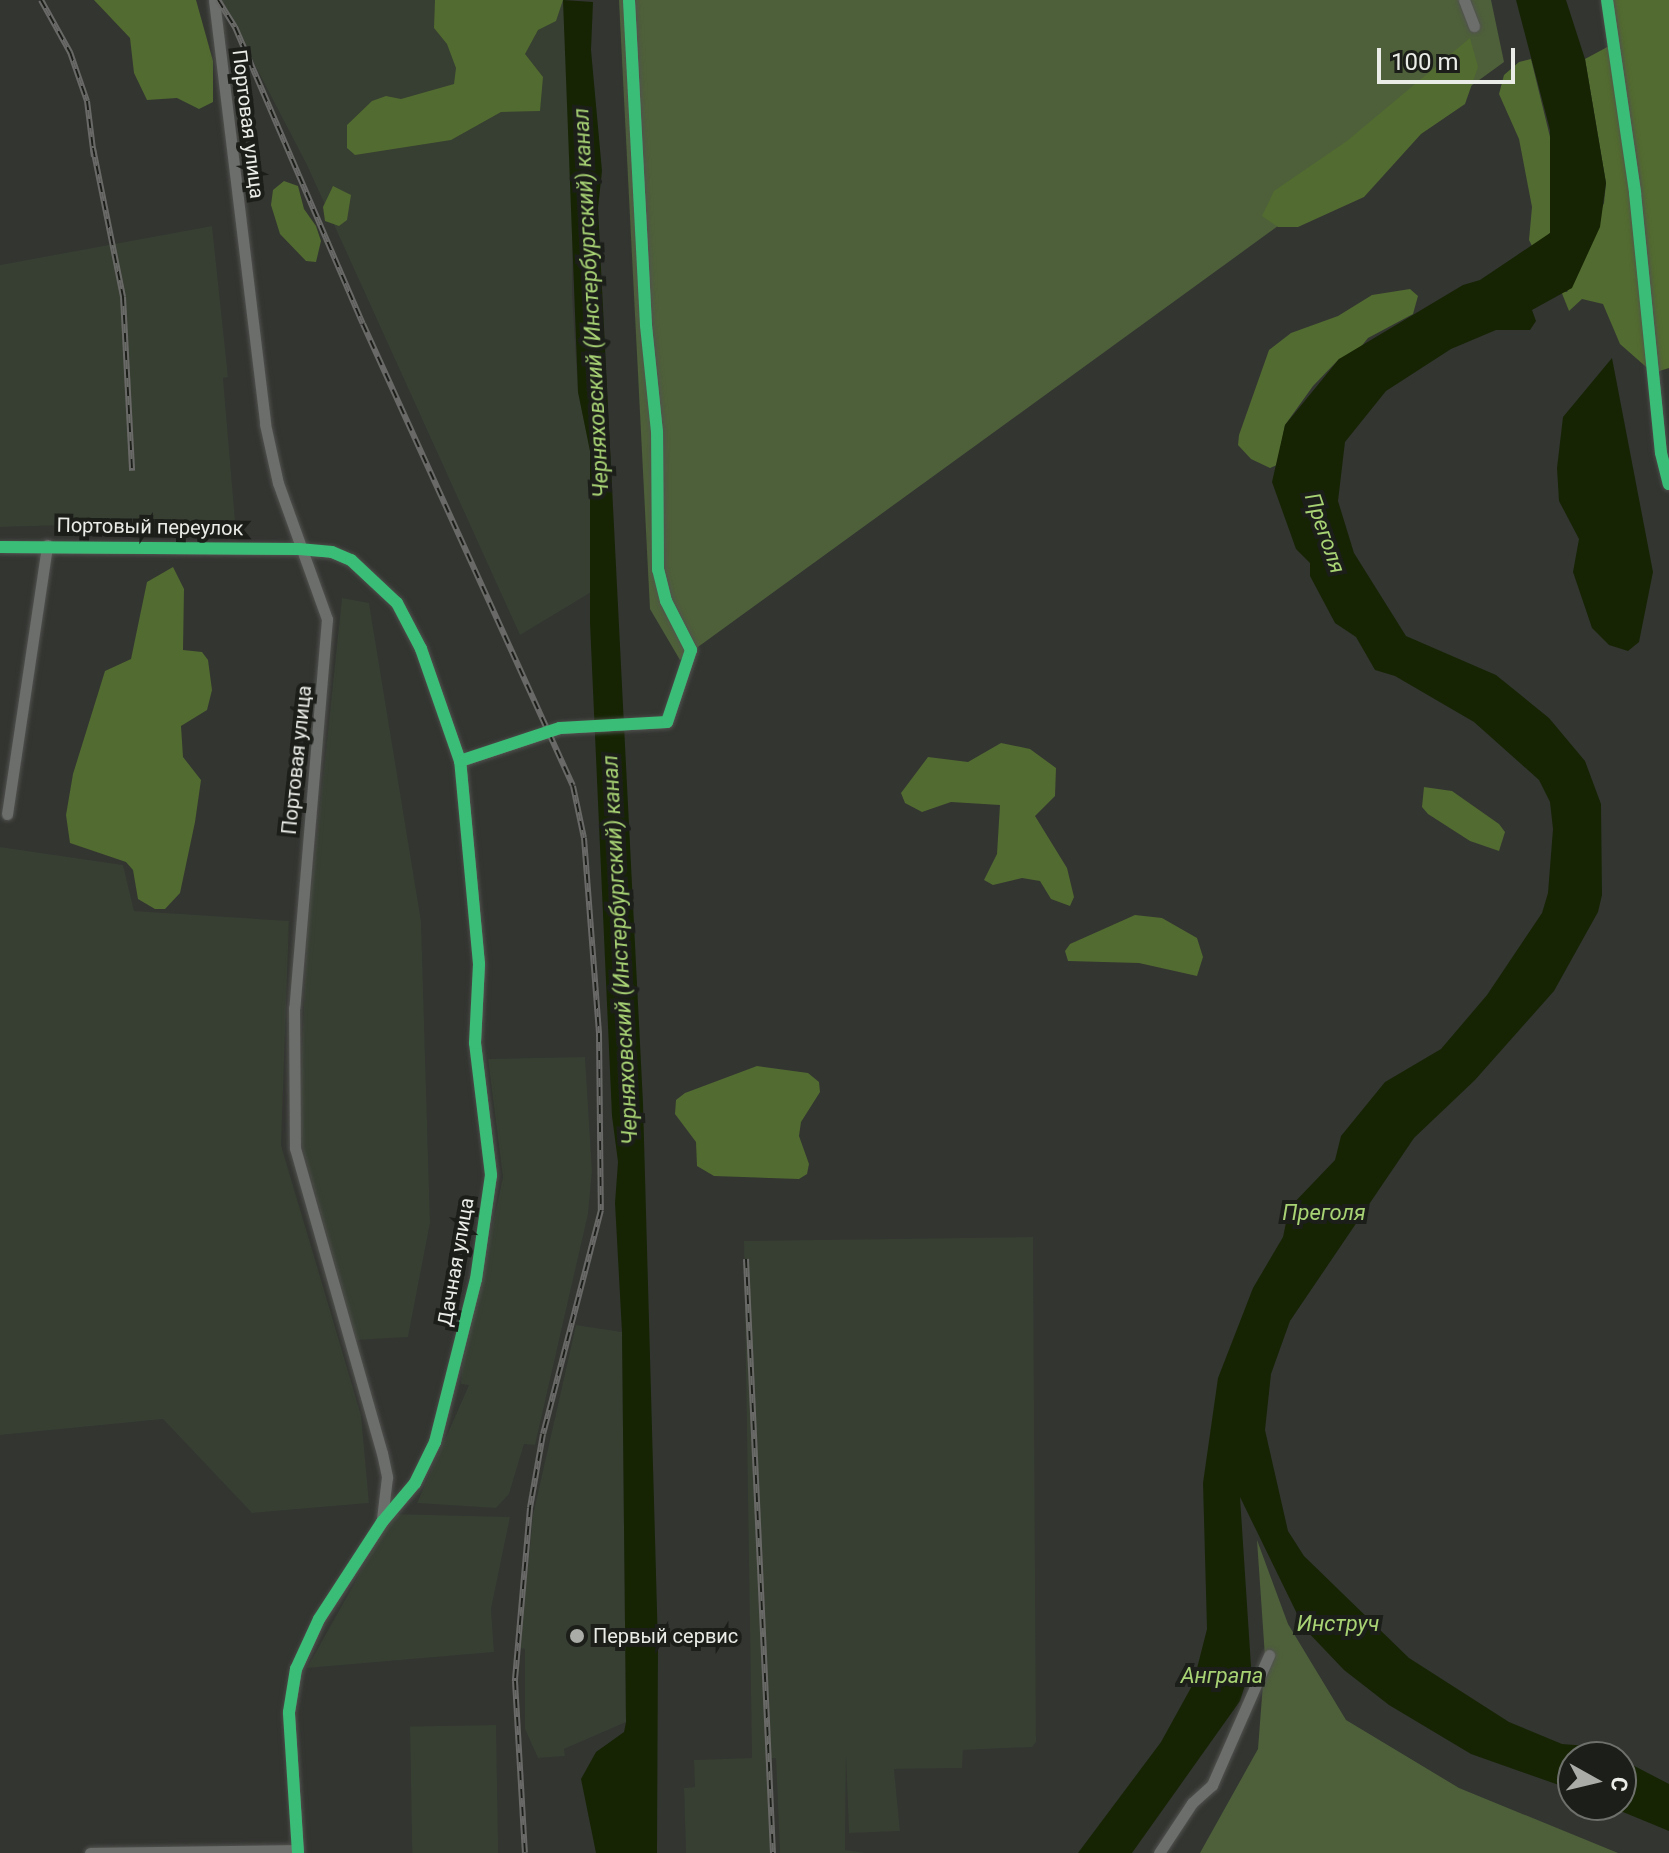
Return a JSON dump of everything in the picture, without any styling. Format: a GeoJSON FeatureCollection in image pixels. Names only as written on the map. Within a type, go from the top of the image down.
{"type":"FeatureCollection","features":[{"type":"Feature","properties":{"kind":"street","name":"Портовая улица"},"geometry":{"type":"LineString","coordinates":[[214,0],[265,424],[299,549],[327,619],[294,1008],[295,1148],[387,1477],[382,1522]]}},
{"type":"Feature","properties":{"kind":"street"},"geometry":{"type":"LineString","coordinates":[[460,761],[580,724],[667,722],[691,650],[666,601],[658,570],[657,432],[646,325],[629,0]]}},
{"type":"Feature","properties":{"kind":"street"},"geometry":{"type":"LineString","coordinates":[[1464,0],[1474,26]]}},
{"type":"Feature","properties":{"kind":"street"},"geometry":{"type":"LineString","coordinates":[[1607,0],[1635,193],[1661,453],[1669,484]]}},
{"type":"Feature","properties":{"kind":"street"},"geometry":{"type":"LineString","coordinates":[[7,814],[47,545]]}},
{"type":"Feature","properties":{"kind":"street","name":"Портовый переулок"},"geometry":{"type":"LineString","coordinates":[[0,547],[299,549],[332,552],[351,560],[397,603],[421,649],[460,761]]}},
{"type":"Feature","properties":{"kind":"street","name":"Дачная улица"},"geometry":{"type":"LineString","coordinates":[[298,1851],[289,1712],[296,1669],[319,1619],[382,1522],[415,1483],[439,1430],[476,1279],[491,1175],[475,1043],[479,964],[460,761]]}},
{"type":"Feature","properties":{"kind":"street"},"geometry":{"type":"LineString","coordinates":[[1159,1853],[1192,1803],[1212,1785],[1269,1655]]}},
{"type":"Feature","properties":{"kind":"street"},"geometry":{"type":"LineString","coordinates":[[90,1853],[298,1851]]}},
{"type":"Feature","properties":{"kind":"shaded area"},"geometry":{"type":"Polygon","coordinates":[[[221,0],[563,0],[573,192],[572,293],[578,392],[590,450],[593,591],[520,635],[307,165],[221,0]]]}},
{"type":"Feature","properties":{"kind":"shaded area"},"geometry":{"type":"Polygon","coordinates":[[[619,0],[1491,0],[1504,62],[680,660],[650,609],[619,0]]]}},
{"type":"Feature","properties":{"kind":"shaded area"},"geometry":{"type":"Polygon","coordinates":[[[212,226],[228,377],[223,378],[235,520],[0,527],[0,265],[212,226]]]}},
{"type":"Feature","properties":{"kind":"shaded area"},"geometry":{"type":"Polygon","coordinates":[[[342,598],[369,603],[421,921],[430,1223],[408,1337],[356,1340],[299,1134],[307,931],[342,598]]]}},
{"type":"Feature","properties":{"kind":"shaded area"},"geometry":{"type":"Polygon","coordinates":[[[0,847],[123,865],[134,911],[289,921],[281,1145],[361,1415],[369,1503],[252,1513],[163,1419],[0,1435],[0,847]]]}},
{"type":"Feature","properties":{"kind":"shaded area"},"geometry":{"type":"Polygon","coordinates":[[[585,1057],[592,1171],[588,1214],[535,1445],[524,1444],[509,1494],[496,1508],[417,1503],[469,1385],[461,1384],[462,1368],[503,1177],[488,1059],[585,1057]]]}},
{"type":"Feature","properties":{"kind":"shaded area"},"geometry":{"type":"Polygon","coordinates":[[[1033,1237],[1036,1742],[1032,1747],[963,1750],[962,1768],[894,1769],[900,1831],[849,1833],[846,1755],[845,1850],[866,1853],[780,1853],[776,1758],[770,1758],[774,1853],[686,1853],[684,1788],[695,1787],[694,1760],[752,1758],[744,1241],[1033,1237]]]}},
{"type":"Feature","properties":{"kind":"shaded area"},"geometry":{"type":"Polygon","coordinates":[[[576,1325],[622,1332],[626,1722],[564,1749],[565,1756],[538,1758],[525,1729],[525,1649],[520,1648],[533,1515],[576,1325]]]}},
{"type":"Feature","properties":{"kind":"shaded area"},"geometry":{"type":"Polygon","coordinates":[[[393,1514],[510,1517],[491,1609],[494,1652],[307,1668],[393,1514]]]}},
{"type":"Feature","properties":{"kind":"shaded area"},"geometry":{"type":"Polygon","coordinates":[[[1257,1540],[1288,1624],[1346,1720],[1459,1788],[1618,1853],[1200,1853],[1258,1749],[1265,1657],[1257,1540]]]}},
{"type":"Feature","properties":{"kind":"shaded area"},"geometry":{"type":"Polygon","coordinates":[[[496,1725],[498,1853],[412,1853],[410,1727],[496,1725]]]}},
{"type":"Feature","properties":{"kind":"green space"},"geometry":{"type":"Polygon","coordinates":[[[94,0],[196,0],[213,61],[213,102],[199,109],[177,98],[147,100],[134,73],[130,38],[94,0]]]}},
{"type":"Feature","properties":{"kind":"green space"},"geometry":{"type":"Polygon","coordinates":[[[435,0],[563,0],[556,21],[538,30],[525,54],[543,77],[540,111],[501,112],[451,140],[355,155],[347,148],[347,125],[372,101],[386,96],[401,99],[454,84],[456,68],[447,44],[434,28],[435,0]]]}},
{"type":"Feature","properties":{"kind":"green space"},"geometry":{"type":"Polygon","coordinates":[[[1607,0],[1669,0],[1669,368],[1653,373],[1620,344],[1603,304],[1582,299],[1569,311],[1561,291],[1567,292],[1604,203],[1606,183],[1585,59],[1611,45],[1607,0]]]}},
{"type":"Feature","properties":{"kind":"green space"},"geometry":{"type":"Polygon","coordinates":[[[1470,38],[1478,67],[1465,104],[1421,134],[1364,197],[1298,227],[1278,227],[1262,216],[1274,191],[1347,141],[1470,38]]]}},
{"type":"Feature","properties":{"kind":"green space"},"geometry":{"type":"Polygon","coordinates":[[[1531,59],[1551,141],[1550,233],[1533,248],[1529,240],[1532,207],[1519,139],[1499,94],[1504,75],[1519,62],[1531,59]]]}},
{"type":"Feature","properties":{"kind":"green space"},"geometry":{"type":"Polygon","coordinates":[[[284,181],[298,186],[304,209],[316,226],[321,241],[316,262],[306,261],[280,234],[271,205],[273,190],[284,181]]]}},
{"type":"Feature","properties":{"kind":"green space"},"geometry":{"type":"Polygon","coordinates":[[[333,186],[351,195],[347,220],[339,226],[325,221],[323,207],[333,186]]]}},
{"type":"Feature","properties":{"kind":"green space"},"geometry":{"type":"Polygon","coordinates":[[[1410,289],[1418,296],[1413,314],[1368,338],[1355,354],[1339,359],[1313,386],[1285,425],[1277,465],[1270,468],[1251,459],[1238,445],[1239,435],[1269,350],[1291,333],[1338,316],[1372,295],[1410,289]]]}},
{"type":"Feature","properties":{"kind":"green space"},"geometry":{"type":"Polygon","coordinates":[[[173,567],[184,589],[183,650],[202,652],[208,660],[212,690],[207,710],[181,726],[183,757],[201,780],[180,893],[165,909],[155,909],[138,899],[133,870],[126,862],[70,843],[66,815],[73,774],[105,671],[131,659],[147,582],[173,567]]]}},
{"type":"Feature","properties":{"kind":"green space"},"geometry":{"type":"Polygon","coordinates":[[[1001,743],[1030,749],[1056,768],[1055,796],[1035,816],[1067,868],[1074,897],[1070,906],[1051,899],[1040,881],[1022,878],[993,885],[984,880],[997,854],[1000,805],[951,802],[922,812],[905,803],[901,793],[928,757],[968,762],[1001,743]]]}},
{"type":"Feature","properties":{"kind":"green space"},"geometry":{"type":"Polygon","coordinates":[[[1424,787],[1452,791],[1499,824],[1505,832],[1499,851],[1470,841],[1428,814],[1422,807],[1424,787]]]}},
{"type":"Feature","properties":{"kind":"green space"},"geometry":{"type":"Polygon","coordinates":[[[1135,915],[1162,918],[1197,938],[1203,957],[1197,976],[1139,963],[1068,961],[1065,951],[1070,944],[1135,915]]]}},
{"type":"Feature","properties":{"kind":"green space"},"geometry":{"type":"Polygon","coordinates":[[[757,1066],[808,1073],[819,1082],[820,1092],[801,1122],[799,1136],[809,1164],[807,1174],[799,1179],[714,1176],[697,1166],[696,1142],[675,1114],[676,1100],[685,1093],[757,1066]]]}},
{"type":"Feature","properties":{"kind":"water","name":"Черняховский (Инстербургский) канал"},"geometry":{"type":"Polygon","coordinates":[[[563,0],[593,2],[591,50],[602,171],[598,208],[643,1103],[658,1646],[657,1853],[596,1853],[581,1779],[596,1752],[624,1732],[626,1722],[622,1332],[615,1203],[618,1162],[612,1116],[590,623],[590,451],[578,392],[563,0]]]}},
{"type":"Feature","properties":{"kind":"water","name":"Преголя"},"geometry":{"type":"Polygon","coordinates":[[[1516,0],[1566,0],[1585,59],[1606,183],[1600,227],[1572,288],[1532,310],[1536,321],[1530,330],[1496,330],[1451,349],[1386,391],[1345,442],[1338,501],[1354,553],[1406,636],[1496,675],[1549,718],[1585,761],[1601,804],[1602,895],[1598,912],[1554,991],[1475,1080],[1414,1138],[1290,1321],[1271,1374],[1265,1430],[1288,1531],[1304,1556],[1409,1658],[1509,1722],[1557,1742],[1557,1784],[1471,1754],[1389,1705],[1344,1670],[1304,1628],[1240,1497],[1251,1666],[1240,1701],[1132,1853],[1078,1853],[1161,1742],[1193,1684],[1207,1629],[1203,1483],[1218,1378],[1253,1288],[1283,1237],[1289,1208],[1335,1160],[1341,1136],[1385,1082],[1441,1049],[1487,995],[1542,913],[1548,893],[1553,829],[1550,802],[1539,780],[1474,722],[1395,676],[1375,670],[1356,637],[1335,623],[1310,576],[1310,563],[1296,549],[1272,482],[1285,425],[1339,359],[1463,285],[1480,280],[1550,233],[1550,130],[1516,0]]]}},
{"type":"Feature","properties":{"kind":"water"},"geometry":{"type":"Polygon","coordinates":[[[1612,358],[1653,572],[1639,642],[1628,651],[1609,645],[1592,628],[1573,572],[1579,539],[1559,501],[1557,468],[1563,417],[1612,358]]]}},
{"type":"Feature","properties":{"kind":"water"},"geometry":{"type":"Polygon","coordinates":[[[1637,1767],[1669,1784],[1669,1831],[1637,1818],[1637,1767]]]}},
{"type":"Feature","properties":{"kind":"railway"},"geometry":{"type":"LineString","coordinates":[[41,0],[70,52],[87,101],[94,157]]}},
{"type":"Feature","properties":{"kind":"railway"},"geometry":{"type":"LineString","coordinates":[[218,0],[235,27],[363,324],[573,786],[584,838],[599,1033],[601,1210],[543,1434],[530,1508],[515,1681],[525,1853]]}},
{"type":"Feature","properties":{"kind":"railway"},"geometry":{"type":"LineString","coordinates":[[93,148],[123,297],[132,471]]}},
{"type":"Feature","properties":{"kind":"railway"},"geometry":{"type":"LineString","coordinates":[[746,1259],[773,1853]]}},
{"type":"Feature","properties":{"kind":"cycle path"},"geometry":{"type":"LineString","coordinates":[[298,1853],[289,1712],[296,1669],[319,1619],[382,1522],[415,1483],[435,1442],[476,1279],[491,1175],[475,1043],[479,964],[460,761],[560,728],[667,722],[691,650],[666,601],[658,570],[657,432],[646,325],[629,0]]}},
{"type":"Feature","properties":{"kind":"cycle path"},"geometry":{"type":"LineString","coordinates":[[1607,0],[1635,193],[1661,453],[1669,484]]}},
{"type":"Feature","properties":{"kind":"cycle path"},"geometry":{"type":"LineString","coordinates":[[0,547],[299,549],[332,552],[351,560],[397,603],[421,649],[460,761]]}},
{"type":"Feature","properties":{"kind":"place","name":"Первый сервис"},"geometry":{"type":"Point","coordinates":[577,1636]}},
{"type":"Feature","properties":{"kind":"water label","name":"Инструч"},"geometry":{"type":"Point","coordinates":[1338,1624]}},
{"type":"Feature","properties":{"kind":"water label","name":"Анграпа"},"geometry":{"type":"Point","coordinates":[1222,1676]}}]}
